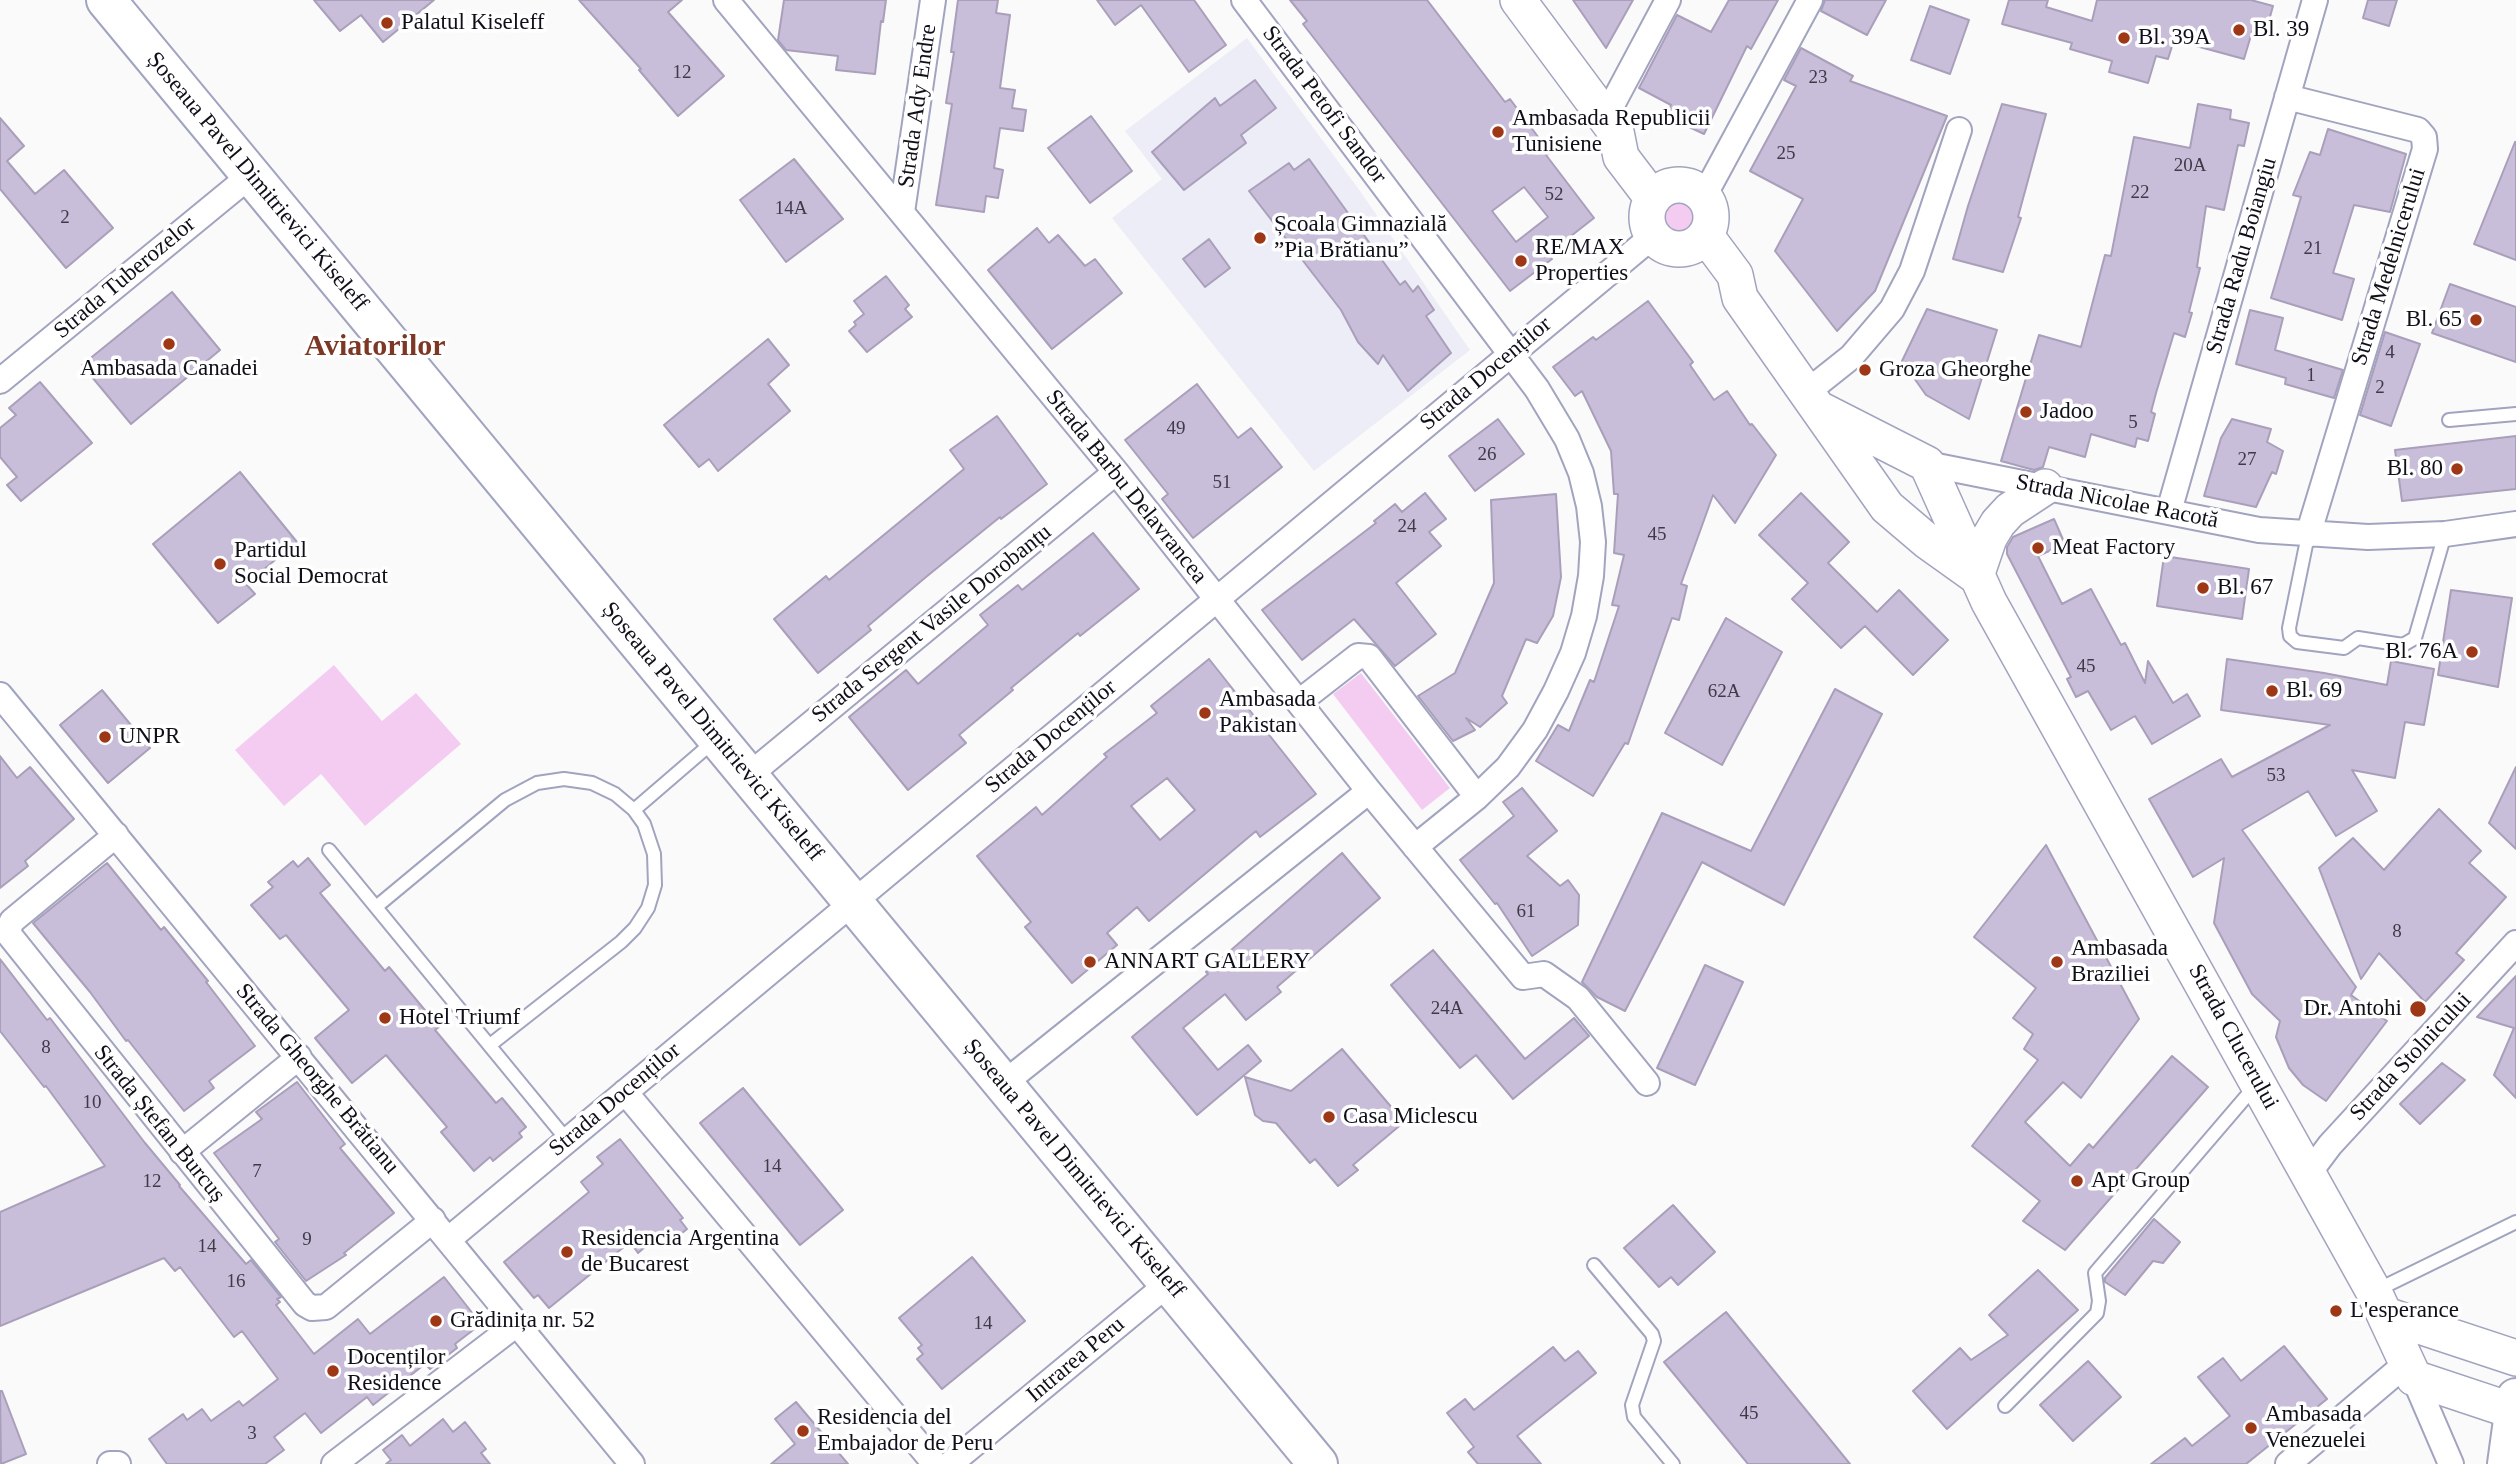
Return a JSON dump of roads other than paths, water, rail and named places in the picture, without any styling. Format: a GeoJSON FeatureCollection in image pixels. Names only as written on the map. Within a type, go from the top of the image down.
{"type":"FeatureCollection","features":[{"type":"Feature","properties":{"kind":"main road","name":"Șoseaua Pavel Dimitrievici Kiseleff"},"geometry":{"type":"LineString","coordinates":[[106,0],[1318,1464]]}},
{"type":"Feature","properties":{"kind":"main road"},"geometry":{"type":"LineString","coordinates":[[2507,1464],[2515,1407]]}},
{"type":"Feature","properties":{"kind":"street","name":"Strada Barbu Delavrancea"},"geometry":{"type":"LineString","coordinates":[[726,0],[1116,472],[1369,791],[1523,977],[1544,974],[1578,998],[1647,1083]]}},
{"type":"Feature","properties":{"kind":"street","name":"Strada Ady Endre"},"geometry":{"type":"LineString","coordinates":[[902,212],[933,0]]}},
{"type":"Feature","properties":{"kind":"street","name":"Strada Petofi Sandor"},"geometry":{"type":"LineString","coordinates":[[1244,0],[1554,414],[1581,473],[1589,506],[1591,576],[1584,616],[1573,653],[1556,691],[1535,730],[1514,757],[1477,797],[1415,848]]}},
{"type":"Feature","properties":{"kind":"street"},"geometry":{"type":"LineString","coordinates":[[1518,0],[1611,125],[1640,144],[1676,194],[1712,217],[1697,242],[1671,248],[1653,236],[1647,219],[1676,194],[1810,0]]}},
{"type":"Feature","properties":{"kind":"street"},"geometry":{"type":"LineString","coordinates":[[1611,125],[1668,0]]}},
{"type":"Feature","properties":{"kind":"street","name":"Strada Radu Boiangiu"},"geometry":{"type":"LineString","coordinates":[[2169,511],[2315,0]]}},
{"type":"Feature","properties":{"kind":"street","name":"Strada Medelnicerului"},"geometry":{"type":"LineString","coordinates":[[2287,97],[2418,130],[2424,137],[2425,149],[2308,535]]}},
{"type":"Feature","properties":{"kind":"street"},"geometry":{"type":"LineString","coordinates":[[1813,400],[1892,309],[1912,271],[1959,130]]}},
{"type":"Feature","properties":{"kind":"street","name":"Strada Tuberozelor"},"geometry":{"type":"LineString","coordinates":[[0,382],[251,175]]}},
{"type":"Feature","properties":{"kind":"street","name":"Strada Docenților"},"geometry":{"type":"LineString","coordinates":[[441,1229],[567,1140],[1653,236]]}},
{"type":"Feature","properties":{"kind":"street","name":"Strada Clucerului"},"geometry":{"type":"LineString","coordinates":[[1697,242],[1719,288],[1740,298],[1887,507],[1927,541],[1976,576]]}},
{"type":"Feature","properties":{"kind":"street","name":"Strada Clucerului"},"geometry":{"type":"LineString","coordinates":[[1813,400],[1927,464],[1976,576],[2380,1303],[2451,1464]]}},
{"type":"Feature","properties":{"kind":"street"},"geometry":{"type":"LineString","coordinates":[[1887,507],[1927,464]]}},
{"type":"Feature","properties":{"kind":"street","name":"Strada Nicolae Racotă"},"geometry":{"type":"LineString","coordinates":[[1927,464],[2259,530],[2308,535],[2368,537],[2445,534],[2516,524]]}},
{"type":"Feature","properties":{"kind":"street","name":"Strada Sergent Vasile Dorobanțu"},"geometry":{"type":"LineString","coordinates":[[748,776],[1116,472]]}},
{"type":"Feature","properties":{"kind":"street"},"geometry":{"type":"LineString","coordinates":[[1976,576],[1989,538],[1998,523],[2010,510],[2045,487]]}},
{"type":"Feature","properties":{"kind":"street"},"geometry":{"type":"LineString","coordinates":[[1299,702],[1358,656],[1369,657],[1477,797]]}},
{"type":"Feature","properties":{"kind":"street","name":"Strada Gheorghe Brătianu"},"geometry":{"type":"LineString","coordinates":[[0,695],[632,1464]]}},
{"type":"Feature","properties":{"kind":"street"},"geometry":{"type":"LineString","coordinates":[[1003,1084],[1369,791]]}},
{"type":"Feature","properties":{"kind":"street","name":"Strada Ștefan Burcuș"},"geometry":{"type":"LineString","coordinates":[[116,835],[12,921],[7,932],[305,1304],[312,1308],[326,1307],[441,1229]]}},
{"type":"Feature","properties":{"kind":"street","name":"Strada Stolnicului"},"geometry":{"type":"LineString","coordinates":[[2309,1173],[2330,1145],[2516,943]]}},
{"type":"Feature","properties":{"kind":"street"},"geometry":{"type":"LineString","coordinates":[[182,1152],[299,1056]]}},
{"type":"Feature","properties":{"kind":"street"},"geometry":{"type":"LineString","coordinates":[[625,1092],[935,1464]]}},
{"type":"Feature","properties":{"kind":"street","name":"Intrarea Peru"},"geometry":{"type":"LineString","coordinates":[[950,1464],[1169,1283]]}},
{"type":"Feature","properties":{"kind":"street"},"geometry":{"type":"LineString","coordinates":[[2380,1303],[2516,1358]]}},
{"type":"Feature","properties":{"kind":"street"},"geometry":{"type":"LineString","coordinates":[[334,1464],[518,1323]]}},
{"type":"Feature","properties":{"kind":"street"},"geometry":{"type":"LineString","coordinates":[[2288,1464],[2410,1371],[2515,1407]]}},
{"type":"Feature","properties":{"kind":"street"},"geometry":{"type":"LineString","coordinates":[[110,1464],[118,1464]]}},
{"type":"Feature","properties":{"kind":"lane"},"geometry":{"type":"LineString","coordinates":[[2449,420],[2516,414]]}},
{"type":"Feature","properties":{"kind":"lane"},"geometry":{"type":"LineString","coordinates":[[2308,535],[2289,628],[2290,636],[2297,642],[2344,648],[2357,638],[2403,645],[2415,638],[2445,534]]}},
{"type":"Feature","properties":{"kind":"lane"},"geometry":{"type":"LineString","coordinates":[[634,810],[717,739]]}},
{"type":"Feature","properties":{"kind":"lane"},"geometry":{"type":"LineString","coordinates":[[376,907],[505,800],[537,783],[564,779],[592,783],[615,794],[634,810],[644,824],[654,854],[655,885],[648,908],[635,928],[621,942],[490,1045]]}},
{"type":"Feature","properties":{"kind":"lane"},"geometry":{"type":"LineString","coordinates":[[329,850],[567,1140]]}},
{"type":"Feature","properties":{"kind":"lane"},"geometry":{"type":"LineString","coordinates":[[2005,1406],[2097,1313],[2099,1301],[2095,1273],[2258,1082]]}},
{"type":"Feature","properties":{"kind":"lane"},"geometry":{"type":"LineString","coordinates":[[2380,1303],[2516,1223]]}},
{"type":"Feature","properties":{"kind":"lane"},"geometry":{"type":"LineString","coordinates":[[1594,1265],[1652,1334],[1654,1341],[1633,1405],[1634,1417],[1673,1464]]}},
{"type":"Feature","properties":{"kind":"place","name":"Palatul Kiseleff"},"geometry":{"type":"Point","coordinates":[387,23]}},
{"type":"Feature","properties":{"kind":"place","name":"Bl. 39"},"geometry":{"type":"Point","coordinates":[2239,30]}},
{"type":"Feature","properties":{"kind":"place","name":"Bl. 39A"},"geometry":{"type":"Point","coordinates":[2124,38]}},
{"type":"Feature","properties":{"kind":"place","name":"Ambasada Republicii Tunisiene"},"geometry":{"type":"Point","coordinates":[1498,132]}},
{"type":"Feature","properties":{"kind":"place","name":"Școala Gimnazială ”Pia Brătianu”"},"geometry":{"type":"Point","coordinates":[1260,238]}},
{"type":"Feature","properties":{"kind":"place","name":"RE/MAX Properties"},"geometry":{"type":"Point","coordinates":[1521,261]}},
{"type":"Feature","properties":{"kind":"place","name":"Bl. 65"},"geometry":{"type":"Point","coordinates":[2476,320]}},
{"type":"Feature","properties":{"kind":"place","name":"Ambasada Canadei"},"geometry":{"type":"Point","coordinates":[169,344]}},
{"type":"Feature","properties":{"kind":"place","name":"Groza Gheorghe"},"geometry":{"type":"Point","coordinates":[1865,370]}},
{"type":"Feature","properties":{"kind":"place","name":"Jadoo"},"geometry":{"type":"Point","coordinates":[2026,412]}},
{"type":"Feature","properties":{"kind":"place","name":"Bl. 80"},"geometry":{"type":"Point","coordinates":[2457,469]}},
{"type":"Feature","properties":{"kind":"place","name":"Meat Factory"},"geometry":{"type":"Point","coordinates":[2038,548]}},
{"type":"Feature","properties":{"kind":"place","name":"Partidul Social Democrat"},"geometry":{"type":"Point","coordinates":[220,564]}},
{"type":"Feature","properties":{"kind":"place","name":"Bl. 67"},"geometry":{"type":"Point","coordinates":[2203,588]}},
{"type":"Feature","properties":{"kind":"place","name":"Bl. 76A"},"geometry":{"type":"Point","coordinates":[2472,652]}},
{"type":"Feature","properties":{"kind":"place","name":"Bl. 69"},"geometry":{"type":"Point","coordinates":[2272,691]}},
{"type":"Feature","properties":{"kind":"place","name":"Ambasada Pakistan"},"geometry":{"type":"Point","coordinates":[1205,713]}},
{"type":"Feature","properties":{"kind":"place","name":"UNPR"},"geometry":{"type":"Point","coordinates":[105,737]}},
{"type":"Feature","properties":{"kind":"place","name":"ANNART GALLERY"},"geometry":{"type":"Point","coordinates":[1090,962]}},
{"type":"Feature","properties":{"kind":"place","name":"Ambasada Braziliei"},"geometry":{"type":"Point","coordinates":[2057,962]}},
{"type":"Feature","properties":{"kind":"place","name":"Dr. Antohi"},"geometry":{"type":"Point","coordinates":[2418,1009]}},
{"type":"Feature","properties":{"kind":"place","name":"Hotel Triumf"},"geometry":{"type":"Point","coordinates":[385,1018]}},
{"type":"Feature","properties":{"kind":"place","name":"Casa Miclescu"},"geometry":{"type":"Point","coordinates":[1329,1117]}},
{"type":"Feature","properties":{"kind":"place","name":"Apt Group"},"geometry":{"type":"Point","coordinates":[2077,1181]}},
{"type":"Feature","properties":{"kind":"place","name":"Residencia Argentina de Bucarest"},"geometry":{"type":"Point","coordinates":[567,1252]}},
{"type":"Feature","properties":{"kind":"place","name":"L'esperance"},"geometry":{"type":"Point","coordinates":[2336,1311]}},
{"type":"Feature","properties":{"kind":"place","name":"Grădinița nr. 52"},"geometry":{"type":"Point","coordinates":[436,1321]}},
{"type":"Feature","properties":{"kind":"place","name":"Docenților Residence"},"geometry":{"type":"Point","coordinates":[333,1371]}},
{"type":"Feature","properties":{"kind":"place","name":"Ambasada Venezuelei"},"geometry":{"type":"Point","coordinates":[2251,1428]}},
{"type":"Feature","properties":{"kind":"place","name":"Residencia del Embajador de Peru"},"geometry":{"type":"Point","coordinates":[803,1431]}},
{"type":"Feature","properties":{"kind":"district","name":"Aviatorilor"},"geometry":{"type":"Point","coordinates":[375,347]}}]}
